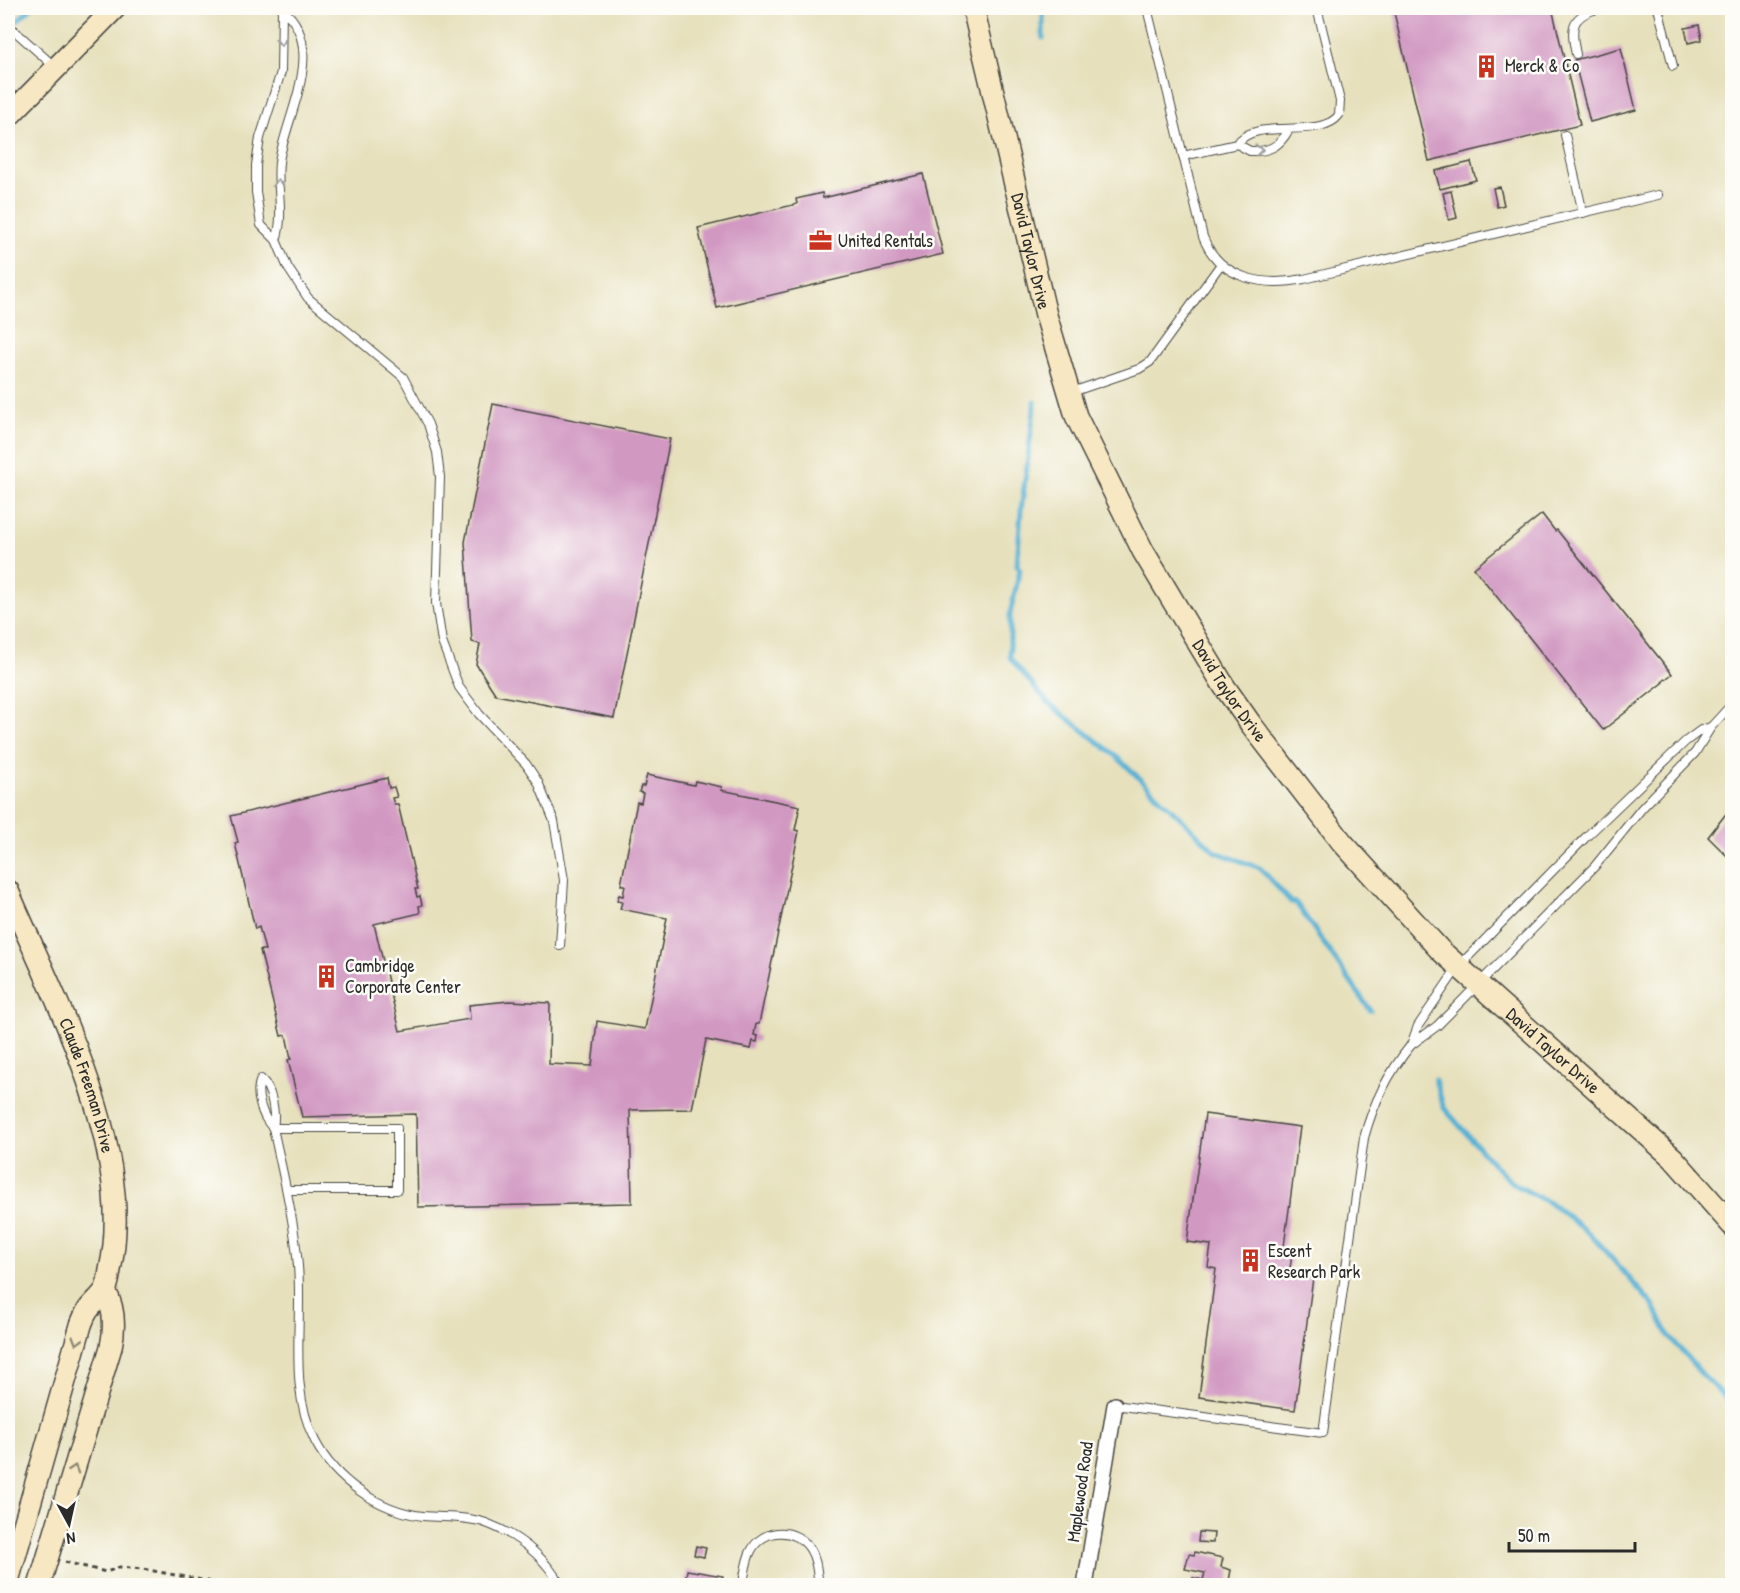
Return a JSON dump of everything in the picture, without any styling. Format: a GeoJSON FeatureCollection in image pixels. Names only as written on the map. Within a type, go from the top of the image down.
{"type":"FeatureCollection","features":[{"type":"Feature","properties":{"kind":"street"},"geometry":{"type":"LineString","coordinates":[[8,117],[115,8]]}},
{"type":"Feature","properties":{"kind":"street","name":"David Taylor Drive"},"geometry":{"type":"LineString","coordinates":[[973,8],[1044,304],[1068,393],[1098,463],[1143,551],[1243,714],[1360,864],[1458,967],[1673,1158],[1732,1225]]}},
{"type":"Feature","properties":{"kind":"street","name":"Claude Freeman Drive"},"geometry":{"type":"LineString","coordinates":[[8,893],[13,918],[86,1076],[106,1142],[114,1216],[111,1268],[105,1291],[90,1304],[81,1325],[8,1579]]}},
{"type":"Feature","properties":{"kind":"street","name":"Claude Freeman Drive"},"geometry":{"type":"LineString","coordinates":[[39,1586],[111,1347],[113,1320],[109,1298],[105,1291]]}},
{"type":"Feature","properties":{"kind":"street","name":"Maplewood Road"},"geometry":{"type":"LineString","coordinates":[[1085,1586],[1115,1405]]}},
{"type":"Feature","properties":{"kind":"street"},"geometry":{"type":"LineString","coordinates":[[8,1579],[33,1586]]}},
{"type":"Feature","properties":{"kind":"lane"},"geometry":{"type":"LineString","coordinates":[[276,240],[281,223],[278,182],[280,156],[300,87],[303,67],[297,26],[282,8]]}},
{"type":"Feature","properties":{"kind":"lane"},"geometry":{"type":"LineString","coordinates":[[282,8],[281,72],[260,138],[255,180],[261,225],[276,240],[288,268],[308,298],[402,377],[428,424],[437,452],[440,477],[436,603],[442,642],[459,687],[479,714],[526,764],[538,782],[554,821],[564,880],[560,946]]}},
{"type":"Feature","properties":{"kind":"lane"},"geometry":{"type":"LineString","coordinates":[[1147,8],[1203,237],[1211,253],[1221,264],[1232,272],[1254,281],[1288,283],[1658,195]]}},
{"type":"Feature","properties":{"kind":"lane"},"geometry":{"type":"LineString","coordinates":[[1183,156],[1237,144],[1250,134],[1271,129],[1288,131],[1333,121],[1340,111],[1317,8]]}},
{"type":"Feature","properties":{"kind":"lane"},"geometry":{"type":"LineString","coordinates":[[1576,54],[1572,35],[1574,25],[1586,12],[1601,8]]}},
{"type":"Feature","properties":{"kind":"lane"},"geometry":{"type":"LineString","coordinates":[[1658,8],[1673,66]]}},
{"type":"Feature","properties":{"kind":"lane"},"geometry":{"type":"LineString","coordinates":[[8,25],[55,67]]}},
{"type":"Feature","properties":{"kind":"lane"},"geometry":{"type":"LineString","coordinates":[[1237,144],[1250,152],[1272,148],[1280,144],[1288,131]]}},
{"type":"Feature","properties":{"kind":"lane"},"geometry":{"type":"LineString","coordinates":[[1565,135],[1583,213]]}},
{"type":"Feature","properties":{"kind":"lane"},"geometry":{"type":"LineString","coordinates":[[1068,393],[1145,366],[1161,348],[1221,264]]}},
{"type":"Feature","properties":{"kind":"lane"},"geometry":{"type":"LineString","coordinates":[[1411,1044],[1437,1026],[1595,866],[1642,808],[1695,753],[1711,726],[1732,704]]}},
{"type":"Feature","properties":{"kind":"lane"},"geometry":{"type":"LineString","coordinates":[[1115,1405],[1323,1434],[1364,1138],[1374,1106],[1391,1073],[1411,1044],[1418,1026],[1458,967],[1586,837],[1686,741],[1711,726]]}},
{"type":"Feature","properties":{"kind":"lane"},"geometry":{"type":"LineString","coordinates":[[286,1190],[397,1190],[397,1128],[273,1128],[266,1120],[258,1091],[261,1079],[268,1088],[274,1113],[273,1128],[286,1190],[298,1268],[300,1391],[310,1430],[327,1460],[360,1491],[388,1506],[414,1515],[474,1520],[497,1528],[537,1553],[561,1586]]}},
{"type":"Feature","properties":{"kind":"lane"},"geometry":{"type":"LineString","coordinates":[[743,1583],[752,1548],[769,1536],[783,1532],[795,1535],[808,1546],[815,1562],[819,1586]]}},
{"type":"Feature","properties":{"kind":"path"},"geometry":{"type":"LineString","coordinates":[[74,1565],[106,1572],[120,1567],[143,1569],[234,1586]]}},
{"type":"Feature","properties":{"kind":"building","name":"Merck & Co"},"geometry":{"type":"Polygon","coordinates":[[[1393,8],[1552,8],[1580,125],[1429,161],[1393,8]]]}},
{"type":"Feature","properties":{"kind":"building"},"geometry":{"type":"Polygon","coordinates":[[[1699,25],[1702,40],[1688,43],[1685,28],[1699,25]]]}},
{"type":"Feature","properties":{"kind":"building"},"geometry":{"type":"Polygon","coordinates":[[[1621,48],[1636,110],[1590,122],[1574,60],[1621,48]]]}},
{"type":"Feature","properties":{"kind":"building"},"geometry":{"type":"Polygon","coordinates":[[[1471,162],[1476,180],[1440,189],[1435,171],[1471,162]]]}},
{"type":"Feature","properties":{"kind":"building","name":"United Rentals"},"geometry":{"type":"Polygon","coordinates":[[[923,174],[943,254],[717,308],[698,228],[797,204],[796,199],[822,193],[823,198],[923,174]]]}},
{"type":"Feature","properties":{"kind":"building"},"geometry":{"type":"Polygon","coordinates":[[[1500,187],[1504,205],[1497,207],[1493,188],[1500,187]]]}},
{"type":"Feature","properties":{"kind":"building"},"geometry":{"type":"Polygon","coordinates":[[[1451,191],[1457,218],[1449,220],[1443,193],[1451,191]]]}},
{"type":"Feature","properties":{"kind":"building"},"geometry":{"type":"Polygon","coordinates":[[[493,404],[670,439],[614,718],[496,695],[476,664],[480,644],[472,642],[465,542],[493,404]]]}},
{"type":"Feature","properties":{"kind":"building"},"geometry":{"type":"Polygon","coordinates":[[[1542,514],[1672,674],[1603,730],[1474,568],[1542,514]]]}},
{"type":"Feature","properties":{"kind":"building","name":"Cambridge Corporate Center"},"geometry":{"type":"Polygon","coordinates":[[[647,775],[694,785],[695,781],[722,787],[721,790],[800,806],[795,830],[799,831],[759,1024],[756,1024],[754,1035],[758,1036],[757,1042],[753,1041],[751,1049],[706,1040],[692,1109],[630,1110],[632,1203],[418,1207],[416,1114],[302,1117],[288,1060],[291,1059],[286,1035],[281,1036],[260,950],[265,950],[259,927],[255,929],[231,816],[387,778],[389,788],[394,787],[397,797],[392,798],[394,804],[398,804],[418,889],[415,889],[422,905],[419,906],[420,913],[374,924],[400,1031],[470,1019],[469,1005],[509,1001],[550,1003],[549,1064],[592,1066],[597,1021],[645,1029],[667,918],[620,909],[622,902],[617,901],[619,895],[623,896],[625,885],[621,885],[637,802],[641,803],[643,793],[639,792],[641,786],[644,786],[647,775]]]}},
{"type":"Feature","properties":{"kind":"building"},"geometry":{"type":"Polygon","coordinates":[[[1732,806],[1732,861],[1708,837],[1732,806]]]}},
{"type":"Feature","properties":{"kind":"building","name":"Escent Research Park"},"geometry":{"type":"Polygon","coordinates":[[[1205,1114],[1300,1127],[1283,1254],[1292,1255],[1289,1275],[1313,1278],[1295,1410],[1199,1397],[1216,1269],[1208,1267],[1211,1245],[1187,1242],[1205,1114]]]}},
{"type":"Feature","properties":{"kind":"building"},"geometry":{"type":"Polygon","coordinates":[[[1199,1532],[1214,1533],[1213,1543],[1198,1542],[1199,1532]]]}},
{"type":"Feature","properties":{"kind":"building"},"geometry":{"type":"Polygon","coordinates":[[[696,1546],[706,1548],[704,1557],[694,1555],[696,1546]]]}},
{"type":"Feature","properties":{"kind":"building"},"geometry":{"type":"Polygon","coordinates":[[[1195,1552],[1223,1558],[1221,1567],[1231,1570],[1228,1586],[1192,1586],[1193,1578],[1203,1580],[1205,1573],[1185,1569],[1189,1554],[1194,1555],[1195,1552]]]}},
{"type":"Feature","properties":{"kind":"building"},"geometry":{"type":"Polygon","coordinates":[[[687,1570],[723,1576],[722,1579],[750,1586],[684,1586],[687,1570]]]}},
{"type":"Feature","properties":{"kind":"waterway"},"geometry":{"type":"LineString","coordinates":[[17,21],[31,8]]}},
{"type":"Feature","properties":{"kind":"waterway"},"geometry":{"type":"LineString","coordinates":[[1043,8],[1043,38]]}},
{"type":"Feature","properties":{"kind":"waterway"},"geometry":{"type":"LineString","coordinates":[[1035,402],[1021,511],[1017,565],[1020,570],[1010,614],[1010,658],[1047,702],[1115,755],[1216,852],[1260,868],[1291,902],[1296,903],[1370,1010]]}},
{"type":"Feature","properties":{"kind":"waterway"},"geometry":{"type":"LineString","coordinates":[[1435,1080],[1444,1108],[1495,1166],[1512,1183],[1553,1205],[1590,1234],[1653,1305],[1669,1336],[1703,1376],[1732,1404]]}},
{"type":"Feature","properties":{"kind":"place","name":"Merck & Co"},"geometry":{"type":"Point","coordinates":[1487,66]}},
{"type":"Feature","properties":{"kind":"place","name":"United Rentals"},"geometry":{"type":"Point","coordinates":[820,241]}},
{"type":"Feature","properties":{"kind":"place","name":"Cambridge Corporate Center"},"geometry":{"type":"Point","coordinates":[327,976]}},
{"type":"Feature","properties":{"kind":"place","name":"Escent Research Park"},"geometry":{"type":"Point","coordinates":[1250,1261]}}]}
